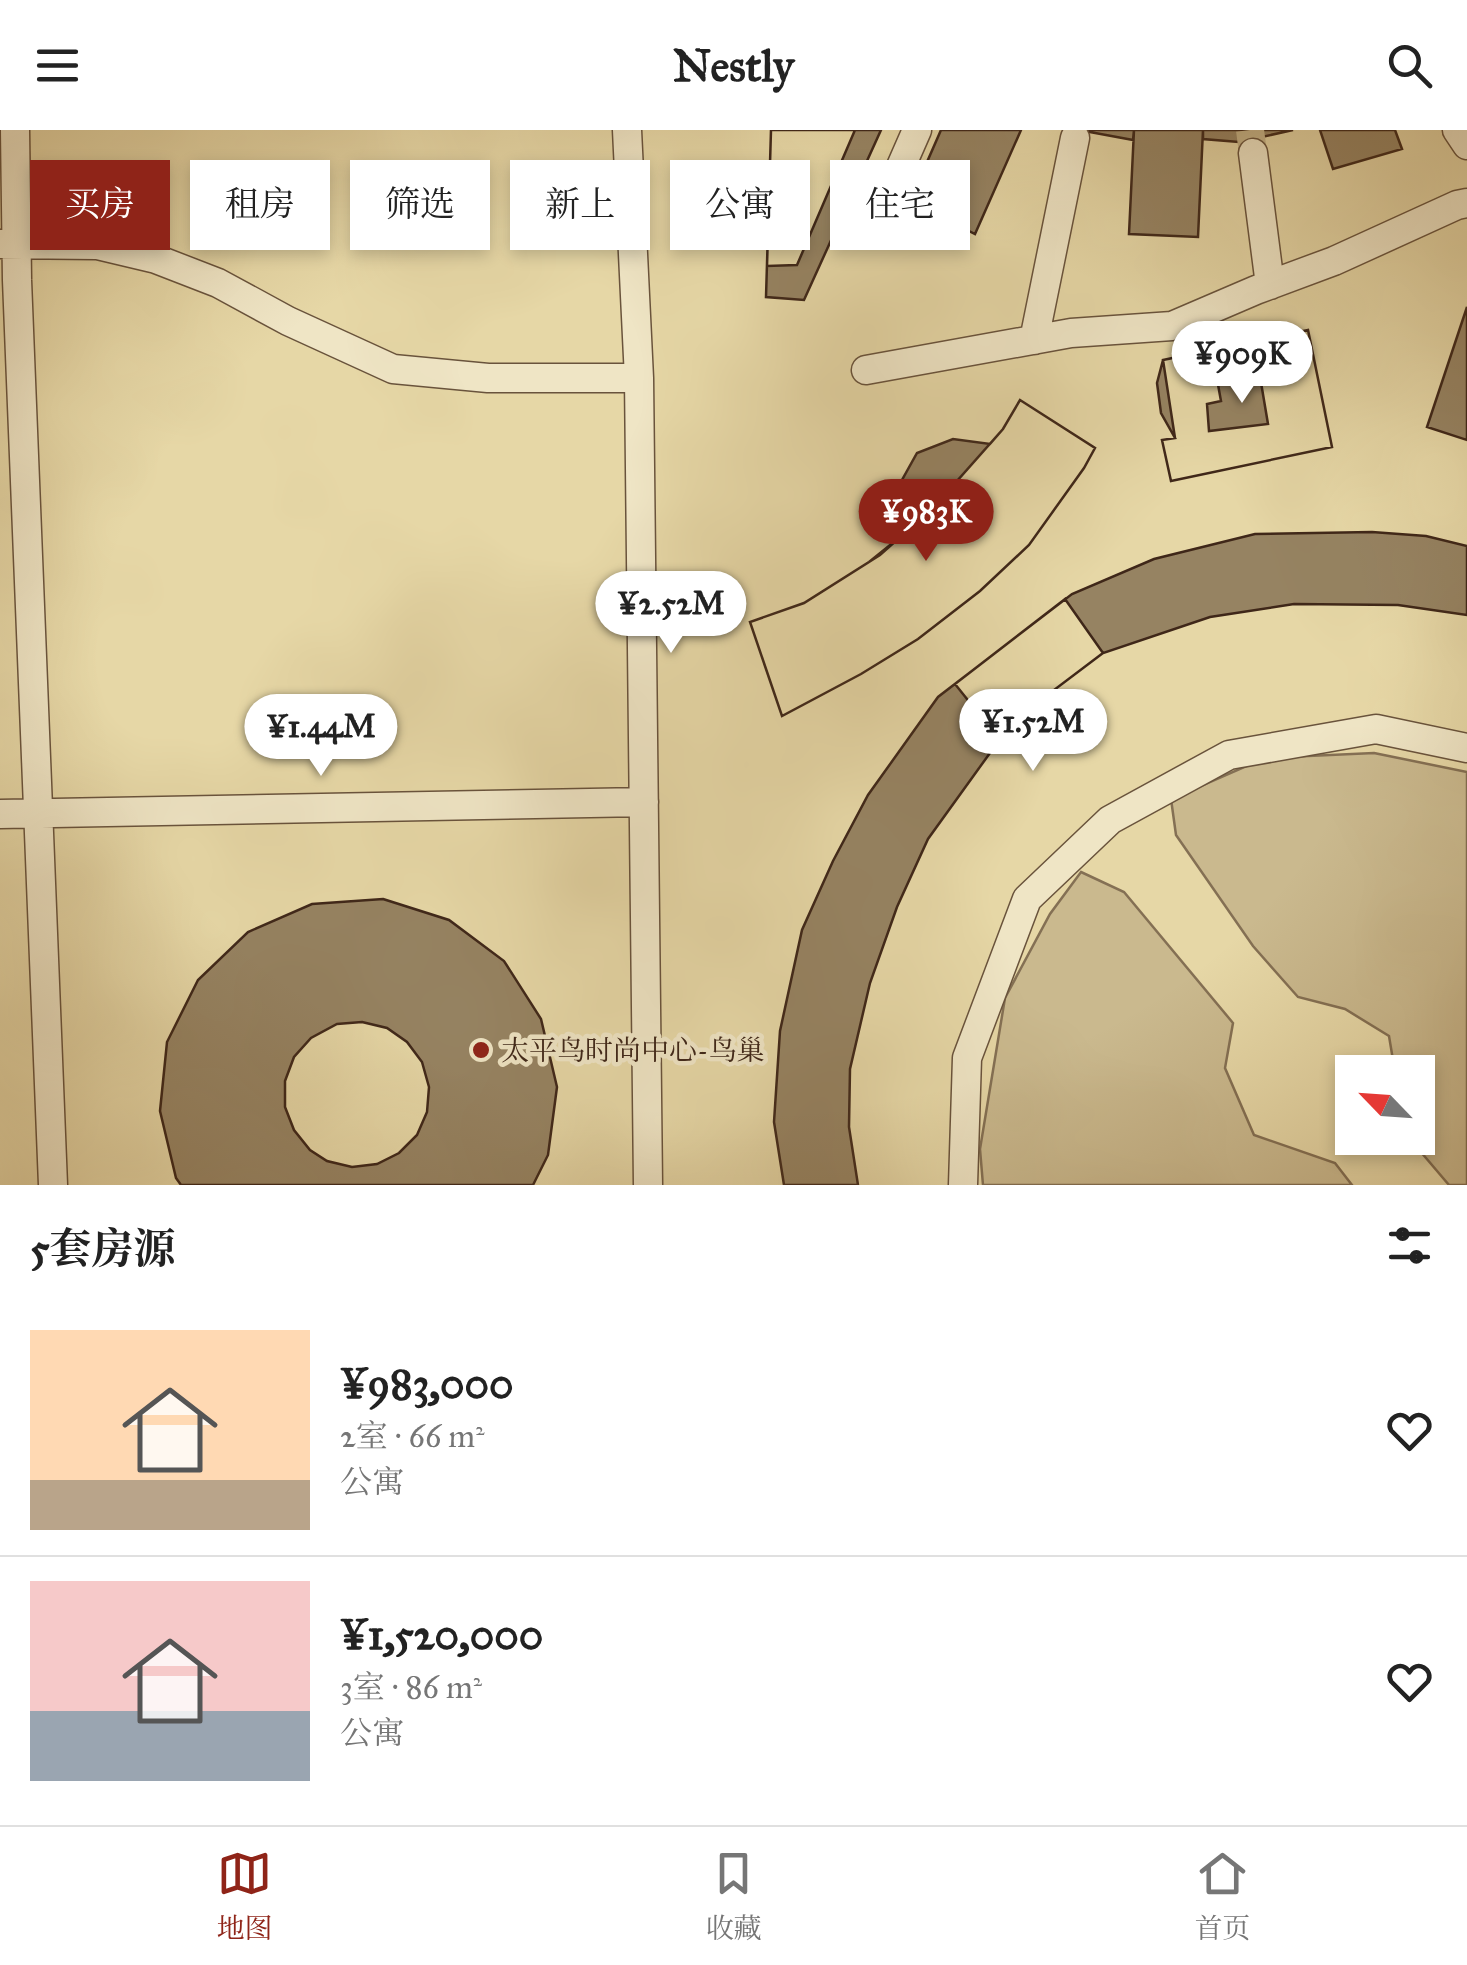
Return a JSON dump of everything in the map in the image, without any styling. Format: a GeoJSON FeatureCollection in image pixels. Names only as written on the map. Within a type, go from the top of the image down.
{"type":"FeatureCollection","features":[{"type":"Feature","properties":{"kind":"street"},"geometry":{"type":"LineString","coordinates":[[15,130],[8,244],[53,1185]]}},
{"type":"Feature","properties":{"kind":"street"},"geometry":{"type":"LineString","coordinates":[[626,130],[639,378],[648,1185]]}},
{"type":"Feature","properties":{"kind":"street"},"geometry":{"type":"LineString","coordinates":[[904,160],[917,130]]}},
{"type":"Feature","properties":{"kind":"street"},"geometry":{"type":"LineString","coordinates":[[1458,130],[1467,145]]}},
{"type":"Feature","properties":{"kind":"street"},"geometry":{"type":"LineString","coordinates":[[1034,340],[1075,138]]}},
{"type":"Feature","properties":{"kind":"street"},"geometry":{"type":"LineString","coordinates":[[1254,153],[1270,285]]}},
{"type":"Feature","properties":{"kind":"street"},"geometry":{"type":"LineString","coordinates":[[866,370],[1071,333],[1172,326],[1467,203]]}},
{"type":"Feature","properties":{"kind":"street"},"geometry":{"type":"LineString","coordinates":[[8,244],[97,245],[156,259],[218,283],[288,321],[394,369],[488,378],[639,378]]}},
{"type":"Feature","properties":{"kind":"street"},"geometry":{"type":"LineString","coordinates":[[962,1185],[967,1058],[1026,899],[1110,820],[1229,755],[1376,730],[1467,748]]}},
{"type":"Feature","properties":{"kind":"street"},"geometry":{"type":"LineString","coordinates":[[0,814],[644,802]]}},
{"type":"Feature","properties":{"kind":"shaded area"},"geometry":{"type":"Polygon","coordinates":[[[1374,753],[1467,772],[1467,1185],[1449,1185],[1423,1155],[1435,1155],[1435,1055],[1392,1055],[1389,1036],[1345,1009],[1298,997],[1253,946],[1176,835],[1171,799],[1265,758],[1374,753]]]}},
{"type":"Feature","properties":{"kind":"shaded area"},"geometry":{"type":"Polygon","coordinates":[[[1081,872],[1124,892],[1233,1023],[1225,1068],[1254,1135],[1335,1163],[1352,1185],[983,1185],[980,1149],[1005,998],[1050,914],[1081,872]]]}},
{"type":"Feature","properties":{"kind":"building"},"geometry":{"type":"Polygon","coordinates":[[[771,130],[855,130],[842,160],[830,160],[830,188],[810,235],[810,160],[770,160],[771,130]]]}},
{"type":"Feature","properties":{"kind":"building"},"geometry":{"type":"Polygon","coordinates":[[[771,130],[881,130],[867,160],[830,160],[830,243],[804,300],[766,297],[767,250],[810,250],[810,160],[770,160],[771,130]]]}},
{"type":"Feature","properties":{"kind":"building"},"geometry":{"type":"Polygon","coordinates":[[[941,130],[1021,130],[975,234],[970,231],[970,160],[928,160],[941,130]]]}},
{"type":"Feature","properties":{"kind":"building"},"geometry":{"type":"Polygon","coordinates":[[[1079,130],[1134,130],[1133,140],[1079,130]]]}},
{"type":"Feature","properties":{"kind":"building"},"geometry":{"type":"Polygon","coordinates":[[[1134,130],[1203,130],[1198,237],[1129,234],[1134,130]]]}},
{"type":"Feature","properties":{"kind":"building"},"geometry":{"type":"Polygon","coordinates":[[[1203,130],[1293,130],[1239,142],[1203,139],[1203,130]]]}},
{"type":"Feature","properties":{"kind":"building"},"geometry":{"type":"Polygon","coordinates":[[[1320,130],[1395,130],[1402,149],[1333,169],[1320,130]]]}},
{"type":"Feature","properties":{"kind":"building"},"geometry":{"type":"Polygon","coordinates":[[[767,250],[803,250],[797,265],[767,266],[767,250]]]}},
{"type":"Feature","properties":{"kind":"building"},"geometry":{"type":"Polygon","coordinates":[[[1467,307],[1467,440],[1427,427],[1467,307]]]}},
{"type":"Feature","properties":{"kind":"building"},"geometry":{"type":"Polygon","coordinates":[[[1308,330],[1332,447],[1171,481],[1162,440],[1175,438],[1161,413],[1157,383],[1163,360],[1308,330]]]}},
{"type":"Feature","properties":{"kind":"building"},"geometry":{"type":"Polygon","coordinates":[[[1308,330],[1332,447],[1171,481],[1162,440],[1175,438],[1163,360],[1224,347],[1228,378],[1217,379],[1221,401],[1207,404],[1209,431],[1268,424],[1254,341],[1308,330]]]}},
{"type":"Feature","properties":{"kind":"building"},"geometry":{"type":"Polygon","coordinates":[[[1020,400],[1095,448],[1029,545],[980,591],[918,639],[782,716],[750,622],[804,603],[880,555],[933,508],[1003,429],[1020,400]]]}},
{"type":"Feature","properties":{"kind":"building"},"geometry":{"type":"Polygon","coordinates":[[[1020,400],[1095,448],[1029,545],[980,591],[918,639],[782,716],[750,622],[804,603],[869,562],[905,533],[897,489],[917,453],[953,439],[990,444],[1020,400]]]}},
{"type":"Feature","properties":{"kind":"building"},"geometry":{"type":"Polygon","coordinates":[[[1372,532],[1426,536],[1467,546],[1467,615],[1398,605],[1294,604],[1210,617],[1103,653],[1013,721],[928,839],[897,907],[870,983],[850,1069],[849,1127],[858,1185],[784,1185],[774,1122],[780,1031],[802,930],[868,795],[938,697],[1072,594],[1154,559],[1255,534],[1372,532]]]}},
{"type":"Feature","properties":{"kind":"building"},"geometry":{"type":"Polygon","coordinates":[[[1065,599],[1103,653],[1013,721],[999,739],[955,684],[1065,599]]]}},
{"type":"Feature","properties":{"kind":"building","name":"太平鸟时尚中心-鸟巢"},"geometry":{"type":"Polygon","coordinates":[[[383,899],[449,920],[504,961],[541,1019],[557,1087],[548,1155],[533,1185],[181,1185],[160,1111],[167,1042],[198,980],[248,932],[312,904],[383,899]],[[362,1022],[337,1024],[311,1038],[294,1057],[285,1081],[285,1107],[294,1130],[310,1150],[327,1161],[352,1167],[377,1164],[399,1153],[417,1135],[427,1112],[429,1087],[422,1062],[407,1042],[387,1028],[362,1022]]]}},
{"type":"Feature","properties":{"kind":"tunnel"},"geometry":{"type":"LineString","coordinates":[[1250,130],[1253,153]]}},
{"type":"Feature","properties":{"kind":"place","name":"太平鸟时尚中心-鸟巢"},"geometry":{"type":"Point","coordinates":[481,1050]}}]}
